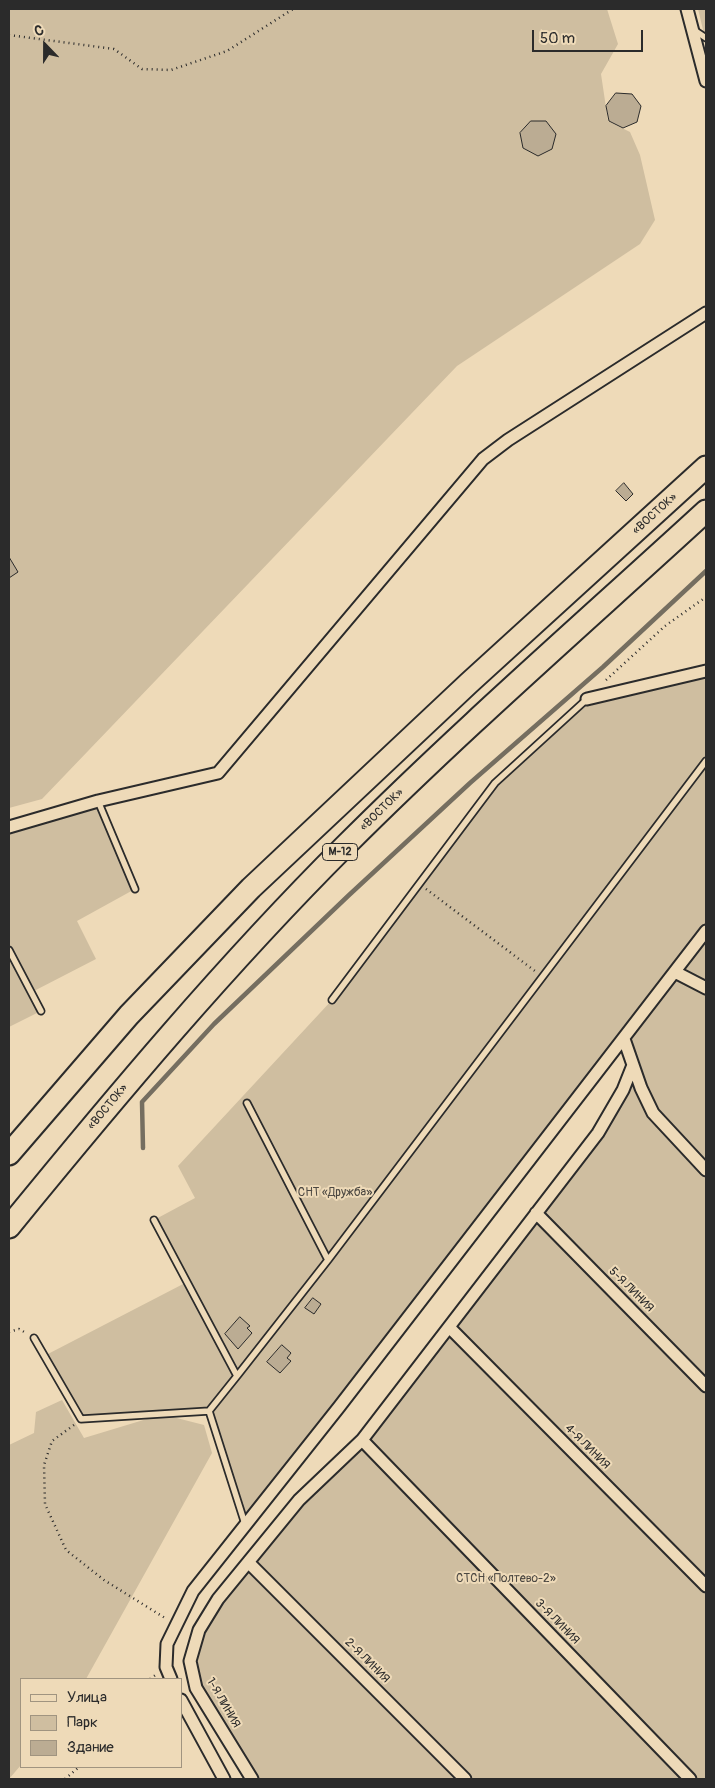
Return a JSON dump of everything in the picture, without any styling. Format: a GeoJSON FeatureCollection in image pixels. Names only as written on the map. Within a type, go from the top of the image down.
{"type":"FeatureCollection","features":[{"type":"Feature","properties":{"kind":"highway","name":"«ВОСТОК»"},"geometry":{"type":"LineString","coordinates":[[9,1154],[129,1015],[251,888],[455,697],[706,467]]}},
{"type":"Feature","properties":{"kind":"highway","name":"«ВОСТОК»"},"geometry":{"type":"LineString","coordinates":[[9,1227],[160,1045],[343,848],[449,745],[706,512]]}},
{"type":"Feature","properties":{"kind":"street"},"geometry":{"type":"LineString","coordinates":[[687,9],[706,81]]}},
{"type":"Feature","properties":{"kind":"street"},"geometry":{"type":"LineString","coordinates":[[9,827],[98,801],[218,773],[483,459],[508,440],[706,313]]}},
{"type":"Feature","properties":{"kind":"street"},"geometry":{"type":"LineString","coordinates":[[588,699],[706,671]]}},
{"type":"Feature","properties":{"kind":"street"},"geometry":{"type":"LineString","coordinates":[[172,1678],[166,1667],[167,1644],[193,1592],[706,931]]}},
{"type":"Feature","properties":{"kind":"street"},"geometry":{"type":"LineString","coordinates":[[675,972],[706,988]]}},
{"type":"Feature","properties":{"kind":"street"},"geometry":{"type":"LineString","coordinates":[[624,1038],[641,1088],[653,1113],[706,1170]]}},
{"type":"Feature","properties":{"kind":"street","name":"1-Я ЛИНИЯ"},"geometry":{"type":"LineString","coordinates":[[252,1779],[196,1688],[190,1662],[199,1630],[218,1599],[299,1500],[362,1440],[598,1133],[623,1090],[633,1065]]}},
{"type":"Feature","properties":{"kind":"street","name":"5-Я ЛИНИЯ"},"geometry":{"type":"LineString","coordinates":[[536,1213],[706,1386]]}},
{"type":"Feature","properties":{"kind":"street","name":"4-Я ЛИНИЯ"},"geometry":{"type":"LineString","coordinates":[[448,1328],[706,1586]]}},
{"type":"Feature","properties":{"kind":"street","name":"3-Я ЛИНИЯ"},"geometry":{"type":"LineString","coordinates":[[362,1440],[690,1779]]}},
{"type":"Feature","properties":{"kind":"street","name":"2-Я ЛИНИЯ"},"geometry":{"type":"LineString","coordinates":[[249,1563],[465,1779]]}},
{"type":"Feature","properties":{"kind":"street"},"geometry":{"type":"LineString","coordinates":[[182,1702],[224,1779]]}},
{"type":"Feature","properties":{"kind":"lane"},"geometry":{"type":"LineString","coordinates":[[692,29],[706,38]]}},
{"type":"Feature","properties":{"kind":"lane"},"geometry":{"type":"LineString","coordinates":[[332,1000],[495,783],[588,699]]}},
{"type":"Feature","properties":{"kind":"lane"},"geometry":{"type":"LineString","coordinates":[[34,1338],[81,1419],[209,1411],[328,1260],[706,761]]}},
{"type":"Feature","properties":{"kind":"lane"},"geometry":{"type":"LineString","coordinates":[[98,801],[135,889]]}},
{"type":"Feature","properties":{"kind":"lane"},"geometry":{"type":"LineString","coordinates":[[9,950],[41,1011]]}},
{"type":"Feature","properties":{"kind":"lane"},"geometry":{"type":"LineString","coordinates":[[247,1103],[328,1260]]}},
{"type":"Feature","properties":{"kind":"lane"},"geometry":{"type":"LineString","coordinates":[[154,1220],[237,1376]]}},
{"type":"Feature","properties":{"kind":"lane"},"geometry":{"type":"LineString","coordinates":[[209,1411],[246,1526]]}},
{"type":"Feature","properties":{"kind":"path"},"geometry":{"type":"LineString","coordinates":[[9,34],[114,49],[142,69],[171,70],[227,51],[293,9]]}},
{"type":"Feature","properties":{"kind":"path"},"geometry":{"type":"LineString","coordinates":[[588,699],[633,653],[706,597]]}},
{"type":"Feature","properties":{"kind":"path"},"geometry":{"type":"LineString","coordinates":[[419,884],[542,977]]}},
{"type":"Feature","properties":{"kind":"path"},"geometry":{"type":"LineString","coordinates":[[9,1332],[20,1329],[34,1338]]}},
{"type":"Feature","properties":{"kind":"path"},"geometry":{"type":"LineString","coordinates":[[81,1419],[52,1441],[44,1465],[46,1504],[66,1550],[104,1580],[176,1624]]}},
{"type":"Feature","properties":{"kind":"path"},"geometry":{"type":"LineString","coordinates":[[65,1779],[78,1768]]}},
{"type":"Feature","properties":{"kind":"green space"},"geometry":{"type":"Polygon","coordinates":[[[9,9],[607,9],[618,44],[601,74],[608,121],[630,132],[640,155],[655,220],[640,244],[457,366],[42,799],[9,808],[9,9]]]}},
{"type":"Feature","properties":{"kind":"green space"},"geometry":{"type":"Polygon","coordinates":[[[698,9],[706,9],[706,42],[698,9]]]}},
{"type":"Feature","properties":{"kind":"green space"},"geometry":{"type":"Polygon","coordinates":[[[706,671],[706,1779],[252,1779],[196,1688],[190,1661],[199,1630],[299,1500],[362,1440],[598,1133],[633,1065],[624,1039],[246,1526],[209,1411],[165,1415],[204,1425],[212,1453],[87,1678],[20,1678],[20,1766],[9,1779],[9,1445],[34,1433],[36,1412],[62,1400],[84,1438],[160,1415],[81,1419],[46,1355],[187,1282],[154,1220],[195,1198],[178,1166],[332,1000],[495,783],[587,699],[706,671]]]}},
{"type":"Feature","properties":{"kind":"green space"},"geometry":{"type":"Polygon","coordinates":[[[98,801],[135,889],[77,921],[96,959],[32,992],[41,1011],[9,1027],[9,825],[98,801]]]}},
{"type":"Feature","properties":{"kind":"building"},"geometry":{"type":"Polygon","coordinates":[[[616,93],[632,94],[641,106],[637,122],[623,128],[609,121],[606,106],[616,93]]]}},
{"type":"Feature","properties":{"kind":"building"},"geometry":{"type":"Polygon","coordinates":[[[531,121],[546,121],[556,134],[552,149],[538,156],[523,148],[520,133],[531,121]]]}},
{"type":"Feature","properties":{"kind":"building"},"geometry":{"type":"Polygon","coordinates":[[[624,483],[633,494],[626,501],[616,491],[624,483]]]}},
{"type":"Feature","properties":{"kind":"building"},"geometry":{"type":"Polygon","coordinates":[[[9,557],[18,572],[9,578],[9,557]]]}},
{"type":"Feature","properties":{"kind":"building"},"geometry":{"type":"Polygon","coordinates":[[[313,1298],[321,1304],[314,1314],[305,1308],[313,1298]]]}},
{"type":"Feature","properties":{"kind":"building"},"geometry":{"type":"Polygon","coordinates":[[[240,1317],[250,1326],[247,1328],[252,1333],[238,1349],[225,1334],[240,1317]]]}},
{"type":"Feature","properties":{"kind":"building"},"geometry":{"type":"Polygon","coordinates":[[[282,1345],[291,1353],[287,1358],[291,1361],[280,1373],[267,1362],[282,1345]]]}},
{"type":"Feature","properties":{"kind":"waterway"},"geometry":{"type":"LineString","coordinates":[[143,1148],[142,1102],[214,1024],[470,783],[603,667],[706,571]]}},
{"type":"Feature","properties":{"kind":"park label","name":"СНТ «Дружба»"},"geometry":{"type":"Point","coordinates":[335,1193]}},
{"type":"Feature","properties":{"kind":"park label","name":"СТСН «Полтево-2»"},"geometry":{"type":"Point","coordinates":[506,1579]}}]}
